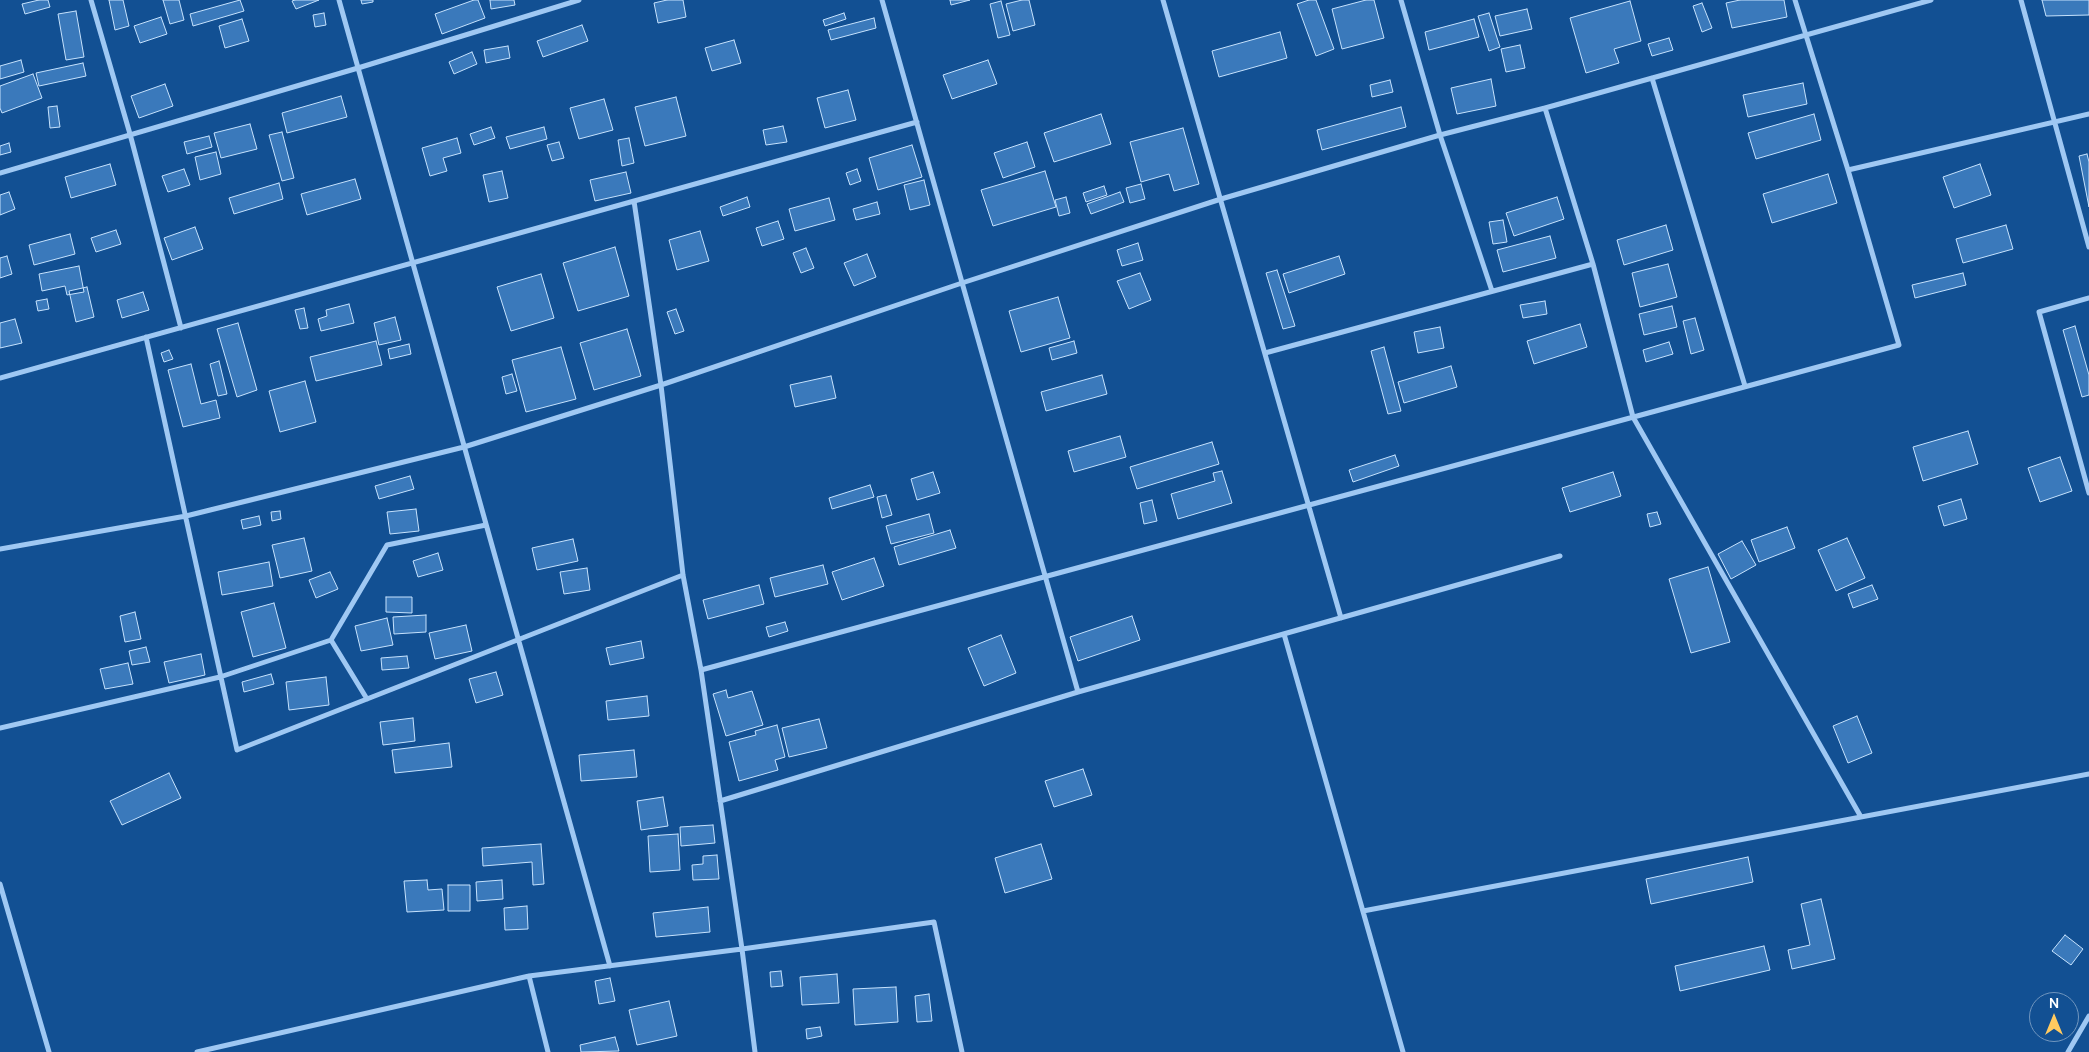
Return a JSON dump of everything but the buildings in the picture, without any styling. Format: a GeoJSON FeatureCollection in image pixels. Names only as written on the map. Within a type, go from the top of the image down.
{"type":"FeatureCollection","features":[{"type":"Feature","properties":{"kind":"street"},"geometry":{"type":"LineString","coordinates":[[91,0],[130,134],[181,328]]}},
{"type":"Feature","properties":{"kind":"street"},"geometry":{"type":"LineString","coordinates":[[339,0],[610,966]]}},
{"type":"Feature","properties":{"kind":"street"},"geometry":{"type":"LineString","coordinates":[[0,173],[358,68],[579,0]]}},
{"type":"Feature","properties":{"kind":"street"},"geometry":{"type":"LineString","coordinates":[[882,0],[1078,692]]}},
{"type":"Feature","properties":{"kind":"street"},"geometry":{"type":"LineString","coordinates":[[1163,0],[1341,618]]}},
{"type":"Feature","properties":{"kind":"street"},"geometry":{"type":"LineString","coordinates":[[1401,0],[1440,135],[1492,291]]}},
{"type":"Feature","properties":{"kind":"street"},"geometry":{"type":"LineString","coordinates":[[701,670],[1898,345],[1848,170],[1795,0]]}},
{"type":"Feature","properties":{"kind":"street"},"geometry":{"type":"LineString","coordinates":[[0,549],[186,516],[464,447],[661,385],[1221,198],[1440,135],[1545,108],[1931,0]]}},
{"type":"Feature","properties":{"kind":"street"},"geometry":{"type":"LineString","coordinates":[[2021,0],[2089,247]]}},
{"type":"Feature","properties":{"kind":"street"},"geometry":{"type":"LineString","coordinates":[[1652,78],[1745,386]]}},
{"type":"Feature","properties":{"kind":"street"},"geometry":{"type":"LineString","coordinates":[[1545,108],[1593,264],[1633,418],[1861,817]]}},
{"type":"Feature","properties":{"kind":"street"},"geometry":{"type":"LineString","coordinates":[[1848,170],[2089,114]]}},
{"type":"Feature","properties":{"kind":"street"},"geometry":{"type":"LineString","coordinates":[[0,378],[916,122]]}},
{"type":"Feature","properties":{"kind":"street"},"geometry":{"type":"LineString","coordinates":[[634,201],[661,385],[683,575],[701,670],[755,1052]]}},
{"type":"Feature","properties":{"kind":"street"},"geometry":{"type":"LineString","coordinates":[[1265,353],[1593,264]]}},
{"type":"Feature","properties":{"kind":"street"},"geometry":{"type":"LineString","coordinates":[[2089,298],[2038,312],[2089,493]]}},
{"type":"Feature","properties":{"kind":"street"},"geometry":{"type":"LineString","coordinates":[[146,337],[237,750],[683,575]]}},
{"type":"Feature","properties":{"kind":"street"},"geometry":{"type":"LineString","coordinates":[[0,728],[220,677],[331,640],[387,545],[486,525]]}},
{"type":"Feature","properties":{"kind":"street"},"geometry":{"type":"LineString","coordinates":[[720,801],[1078,692],[1560,556]]}},
{"type":"Feature","properties":{"kind":"street"},"geometry":{"type":"LineString","coordinates":[[1284,634],[1403,1052]]}},
{"type":"Feature","properties":{"kind":"street"},"geometry":{"type":"LineString","coordinates":[[331,640],[367,699]]}},
{"type":"Feature","properties":{"kind":"street"},"geometry":{"type":"LineString","coordinates":[[1363,911],[2089,774]]}},
{"type":"Feature","properties":{"kind":"street"},"geometry":{"type":"LineString","coordinates":[[0,884],[49,1052]]}},
{"type":"Feature","properties":{"kind":"street"},"geometry":{"type":"LineString","coordinates":[[197,1052],[529,976],[742,950],[934,922],[962,1052]]}},
{"type":"Feature","properties":{"kind":"street"},"geometry":{"type":"LineString","coordinates":[[529,976],[548,1052]]}},
{"type":"Feature","properties":{"kind":"street"},"geometry":{"type":"LineString","coordinates":[[2068,1052],[2089,1016]]}}]}
